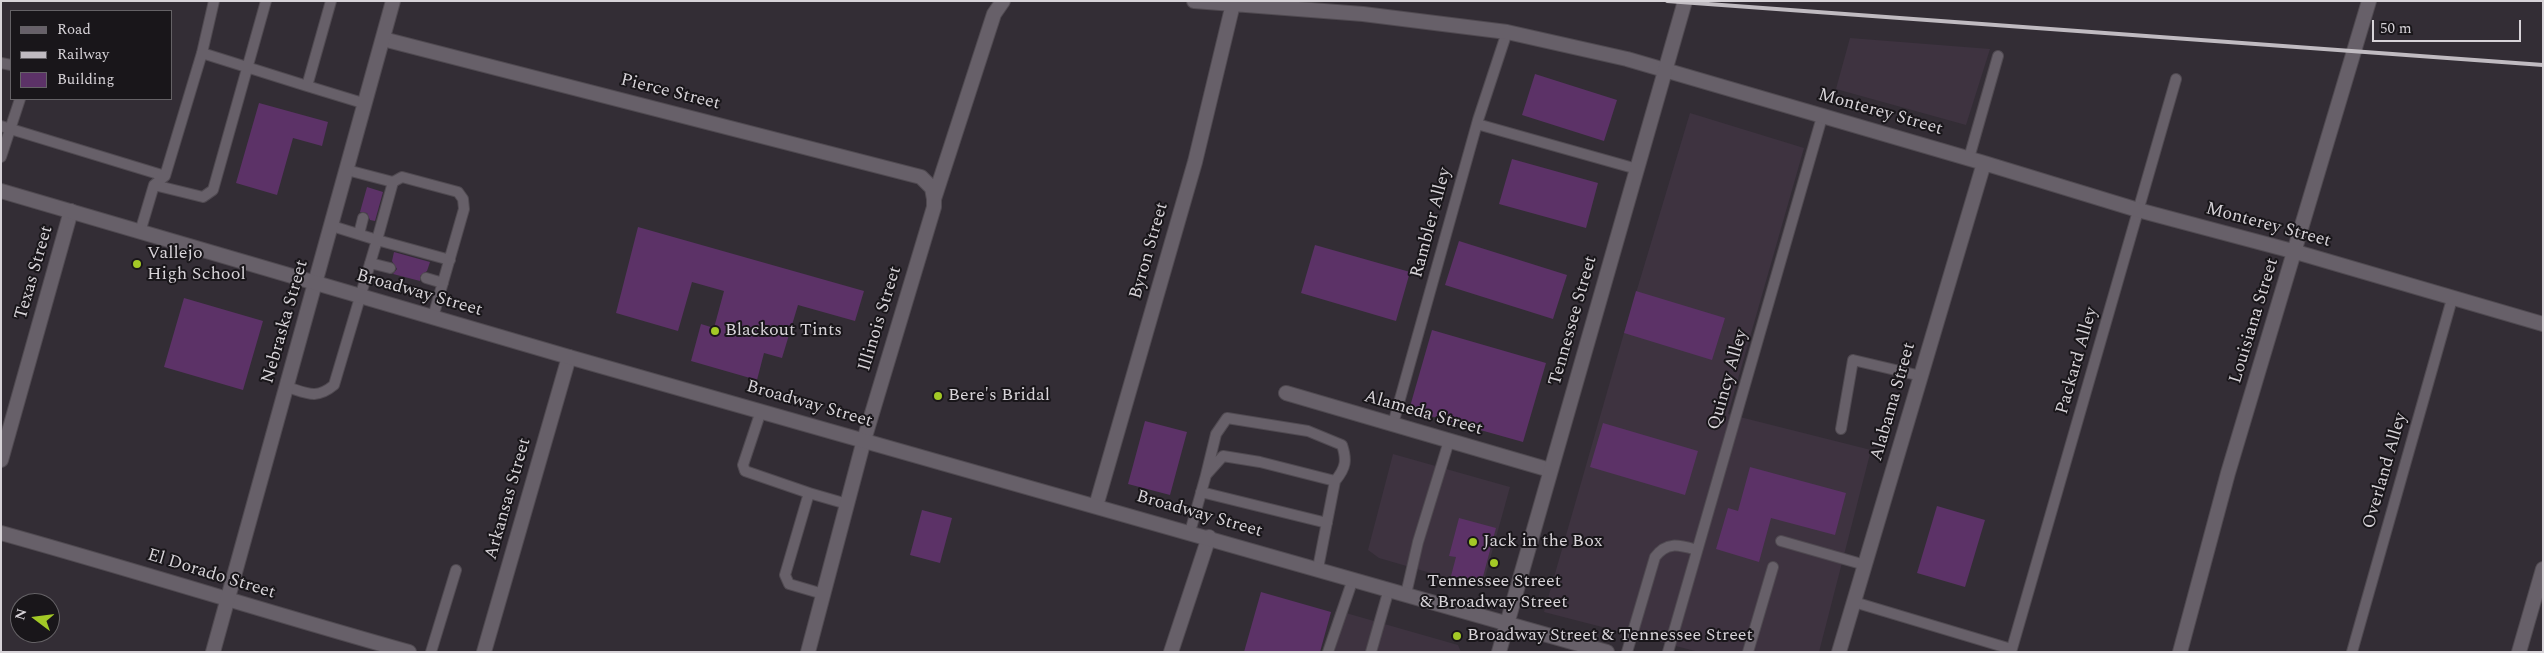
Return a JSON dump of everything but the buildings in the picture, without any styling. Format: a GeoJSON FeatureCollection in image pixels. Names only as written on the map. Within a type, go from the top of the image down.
{"type":"FeatureCollection","features":[{"type":"Feature","properties":{"kind":"street","name":"Nebraska Street"},"geometry":{"type":"LineString","coordinates":[[212,652],[366,104],[393,1]]}},
{"type":"Feature","properties":{"kind":"street","name":"Illinois Street"},"geometry":{"type":"LineString","coordinates":[[808,652],[864,440],[934,207],[934,199],[994,14],[1003,1]]}},
{"type":"Feature","properties":{"kind":"street","name":"Monterey Street"},"geometry":{"type":"LineString","coordinates":[[1194,1],[1363,14],[1507,32],[1665,70],[1969,158],[2138,210],[2296,252],[2543,324]]}},
{"type":"Feature","properties":{"kind":"street","name":"Tennessee Street"},"geometry":{"type":"LineString","coordinates":[[1499,652],[1685,1]]}},
{"type":"Feature","properties":{"kind":"street","name":"Louisiana Street"},"geometry":{"type":"LineString","coordinates":[[2180,652],[2228,473],[2296,252],[2369,1]]}},
{"type":"Feature","properties":{"kind":"street","name":"Byron Street"},"geometry":{"type":"LineString","coordinates":[[1096,506],[1195,162],[1233,4]]}},
{"type":"Feature","properties":{"kind":"street","name":"Pierce Street"},"geometry":{"type":"LineString","coordinates":[[383,39],[922,177],[932,188],[934,199]]}},
{"type":"Feature","properties":{"kind":"street","name":"Alabama Street"},"geometry":{"type":"LineString","coordinates":[[1839,652],[1984,163]]}},
{"type":"Feature","properties":{"kind":"street","name":"Broadway Street"},"geometry":{"type":"LineString","coordinates":[[1,191],[433,318],[1318,568],[1607,652]]}},
{"type":"Feature","properties":{"kind":"street","name":"Texas Street"},"geometry":{"type":"LineString","coordinates":[[1,460],[71,211]]}},
{"type":"Feature","properties":{"kind":"street","name":"Arkansas Street"},"geometry":{"type":"LineString","coordinates":[[484,652],[569,357]]}},
{"type":"Feature","properties":{"kind":"street","name":"Alameda Street"},"geometry":{"type":"LineString","coordinates":[[1286,393],[1550,470]]}},
{"type":"Feature","properties":{"kind":"street","name":"El Dorado Street"},"geometry":{"type":"LineString","coordinates":[[1,533],[410,652]]}},
{"type":"Feature","properties":{"kind":"street"},"geometry":{"type":"LineString","coordinates":[[1171,652],[1209,537]]}},
{"type":"Feature","properties":{"kind":"street"},"geometry":{"type":"LineString","coordinates":[[2519,652],[2543,569]]}},
{"type":"Feature","properties":{"kind":"lane"},"geometry":{"type":"LineString","coordinates":[[140,232],[154,185],[165,176],[202,53],[214,1]]}},
{"type":"Feature","properties":{"kind":"lane"},"geometry":{"type":"LineString","coordinates":[[154,185],[203,197],[213,190],[266,1]]}},
{"type":"Feature","properties":{"kind":"lane"},"geometry":{"type":"LineString","coordinates":[[307,86],[331,1]]}},
{"type":"Feature","properties":{"kind":"lane","name":"Rambler Alley"},"geometry":{"type":"LineString","coordinates":[[1394,424],[1477,124],[1507,32]]}},
{"type":"Feature","properties":{"kind":"lane"},"geometry":{"type":"LineString","coordinates":[[202,53],[366,104]]}},
{"type":"Feature","properties":{"kind":"lane"},"geometry":{"type":"LineString","coordinates":[[1969,158],[1998,56]]}},
{"type":"Feature","properties":{"kind":"lane","name":"Packard Alley"},"geometry":{"type":"LineString","coordinates":[[2011,651],[2176,79]]}},
{"type":"Feature","properties":{"kind":"lane"},"geometry":{"type":"LineString","coordinates":[[1,157],[6,127],[20,100]]}},
{"type":"Feature","properties":{"kind":"lane","name":"Quincy Alley"},"geometry":{"type":"LineString","coordinates":[[1668,652],[1822,117]]}},
{"type":"Feature","properties":{"kind":"lane"},"geometry":{"type":"LineString","coordinates":[[1477,124],[1637,170]]}},
{"type":"Feature","properties":{"kind":"lane"},"geometry":{"type":"LineString","coordinates":[[6,127],[165,176]]}},
{"type":"Feature","properties":{"kind":"lane"},"geometry":{"type":"LineString","coordinates":[[347,170],[393,182],[402,177],[458,192],[463,199],[464,209],[433,318]]}},
{"type":"Feature","properties":{"kind":"lane"},"geometry":{"type":"LineString","coordinates":[[371,188],[374,177]]}},
{"type":"Feature","properties":{"kind":"lane"},"geometry":{"type":"LineString","coordinates":[[287,388],[314,396],[324,393],[334,385],[393,182]]}},
{"type":"Feature","properties":{"kind":"lane"},"geometry":{"type":"LineString","coordinates":[[359,234],[363,218]]}},
{"type":"Feature","properties":{"kind":"lane"},"geometry":{"type":"LineString","coordinates":[[332,226],[450,260]]}},
{"type":"Feature","properties":{"kind":"lane"},"geometry":{"type":"LineString","coordinates":[[370,263],[390,268]]}},
{"type":"Feature","properties":{"kind":"lane"},"geometry":{"type":"LineString","coordinates":[[426,278],[443,283]]}},
{"type":"Feature","properties":{"kind":"lane","name":"Overland Alley"},"geometry":{"type":"LineString","coordinates":[[2352,652],[2452,299]]}},
{"type":"Feature","properties":{"kind":"lane"},"geometry":{"type":"LineString","coordinates":[[1841,429],[1853,360],[1921,376]]}},
{"type":"Feature","properties":{"kind":"lane"},"geometry":{"type":"LineString","coordinates":[[761,411],[743,465],[744,471],[809,494],[847,504]]}},
{"type":"Feature","properties":{"kind":"lane"},"geometry":{"type":"LineString","coordinates":[[1190,532],[1216,434],[1227,418],[1308,431],[1342,445],[1347,460],[1342,474],[1336,481],[1318,568]]}},
{"type":"Feature","properties":{"kind":"lane"},"geometry":{"type":"LineString","coordinates":[[1406,594],[1418,542],[1449,441]]}},
{"type":"Feature","properties":{"kind":"lane"},"geometry":{"type":"LineString","coordinates":[[1206,475],[1223,456],[1336,481]]}},
{"type":"Feature","properties":{"kind":"lane"},"geometry":{"type":"LineString","coordinates":[[1202,492],[1327,523]]}},
{"type":"Feature","properties":{"kind":"lane"},"geometry":{"type":"LineString","coordinates":[[809,494],[785,574],[789,584],[823,594]]}},
{"type":"Feature","properties":{"kind":"lane"},"geometry":{"type":"LineString","coordinates":[[1781,541],[1865,565]]}},
{"type":"Feature","properties":{"kind":"lane"},"geometry":{"type":"LineString","coordinates":[[1627,652],[1655,557],[1662,548],[1670,545],[1697,550]]}},
{"type":"Feature","properties":{"kind":"lane"},"geometry":{"type":"LineString","coordinates":[[1748,652],[1772,567]]}},
{"type":"Feature","properties":{"kind":"lane"},"geometry":{"type":"LineString","coordinates":[[431,652],[456,570]]}},
{"type":"Feature","properties":{"kind":"lane"},"geometry":{"type":"LineString","coordinates":[[1328,652],[1353,579]]}},
{"type":"Feature","properties":{"kind":"lane"},"geometry":{"type":"LineString","coordinates":[[1371,652],[1389,589]]}},
{"type":"Feature","properties":{"kind":"lane"},"geometry":{"type":"LineString","coordinates":[[1854,602],[2011,651]]}},
{"type":"Feature","properties":{"kind":"shaded area"},"geometry":{"type":"Polygon","coordinates":[[[1850,38],[1990,49],[1966,125],[1836,89],[1850,38]]]}},
{"type":"Feature","properties":{"kind":"shaded area"},"geometry":{"type":"Polygon","coordinates":[[[1690,113],[1804,148],[1728,414],[1871,450],[1819,652],[1699,652],[1544,612],[1624,333],[1690,113]]]}},
{"type":"Feature","properties":{"kind":"shaded area"},"geometry":{"type":"Polygon","coordinates":[[[1393,454],[1510,487],[1482,588],[1379,558],[1368,550],[1393,454]]]}},
{"type":"Feature","properties":{"kind":"shaded area"},"geometry":{"type":"Polygon","coordinates":[[[1346,613],[1458,645],[1461,652],[1334,652],[1346,613]]]}},
{"type":"Feature","properties":{"kind":"railway"},"geometry":{"type":"LineString","coordinates":[[1667,1],[2543,65]]}},
{"type":"Feature","properties":{"kind":"place","name":"Vallejo High School"},"geometry":{"type":"Point","coordinates":[137,264]}},
{"type":"Feature","properties":{"kind":"place","name":"Blackout Tints"},"geometry":{"type":"Point","coordinates":[715,331]}},
{"type":"Feature","properties":{"kind":"place","name":"Bere's Bridal"},"geometry":{"type":"Point","coordinates":[938,396]}},
{"type":"Feature","properties":{"kind":"place","name":"Jack in the Box"},"geometry":{"type":"Point","coordinates":[1473,542]}},
{"type":"Feature","properties":{"kind":"place","name":"Tennessee Street & Broadway Street"},"geometry":{"type":"Point","coordinates":[1494,563]}},
{"type":"Feature","properties":{"kind":"place","name":"Broadway Street & Tennessee Street"},"geometry":{"type":"Point","coordinates":[1457,636]}}]}
